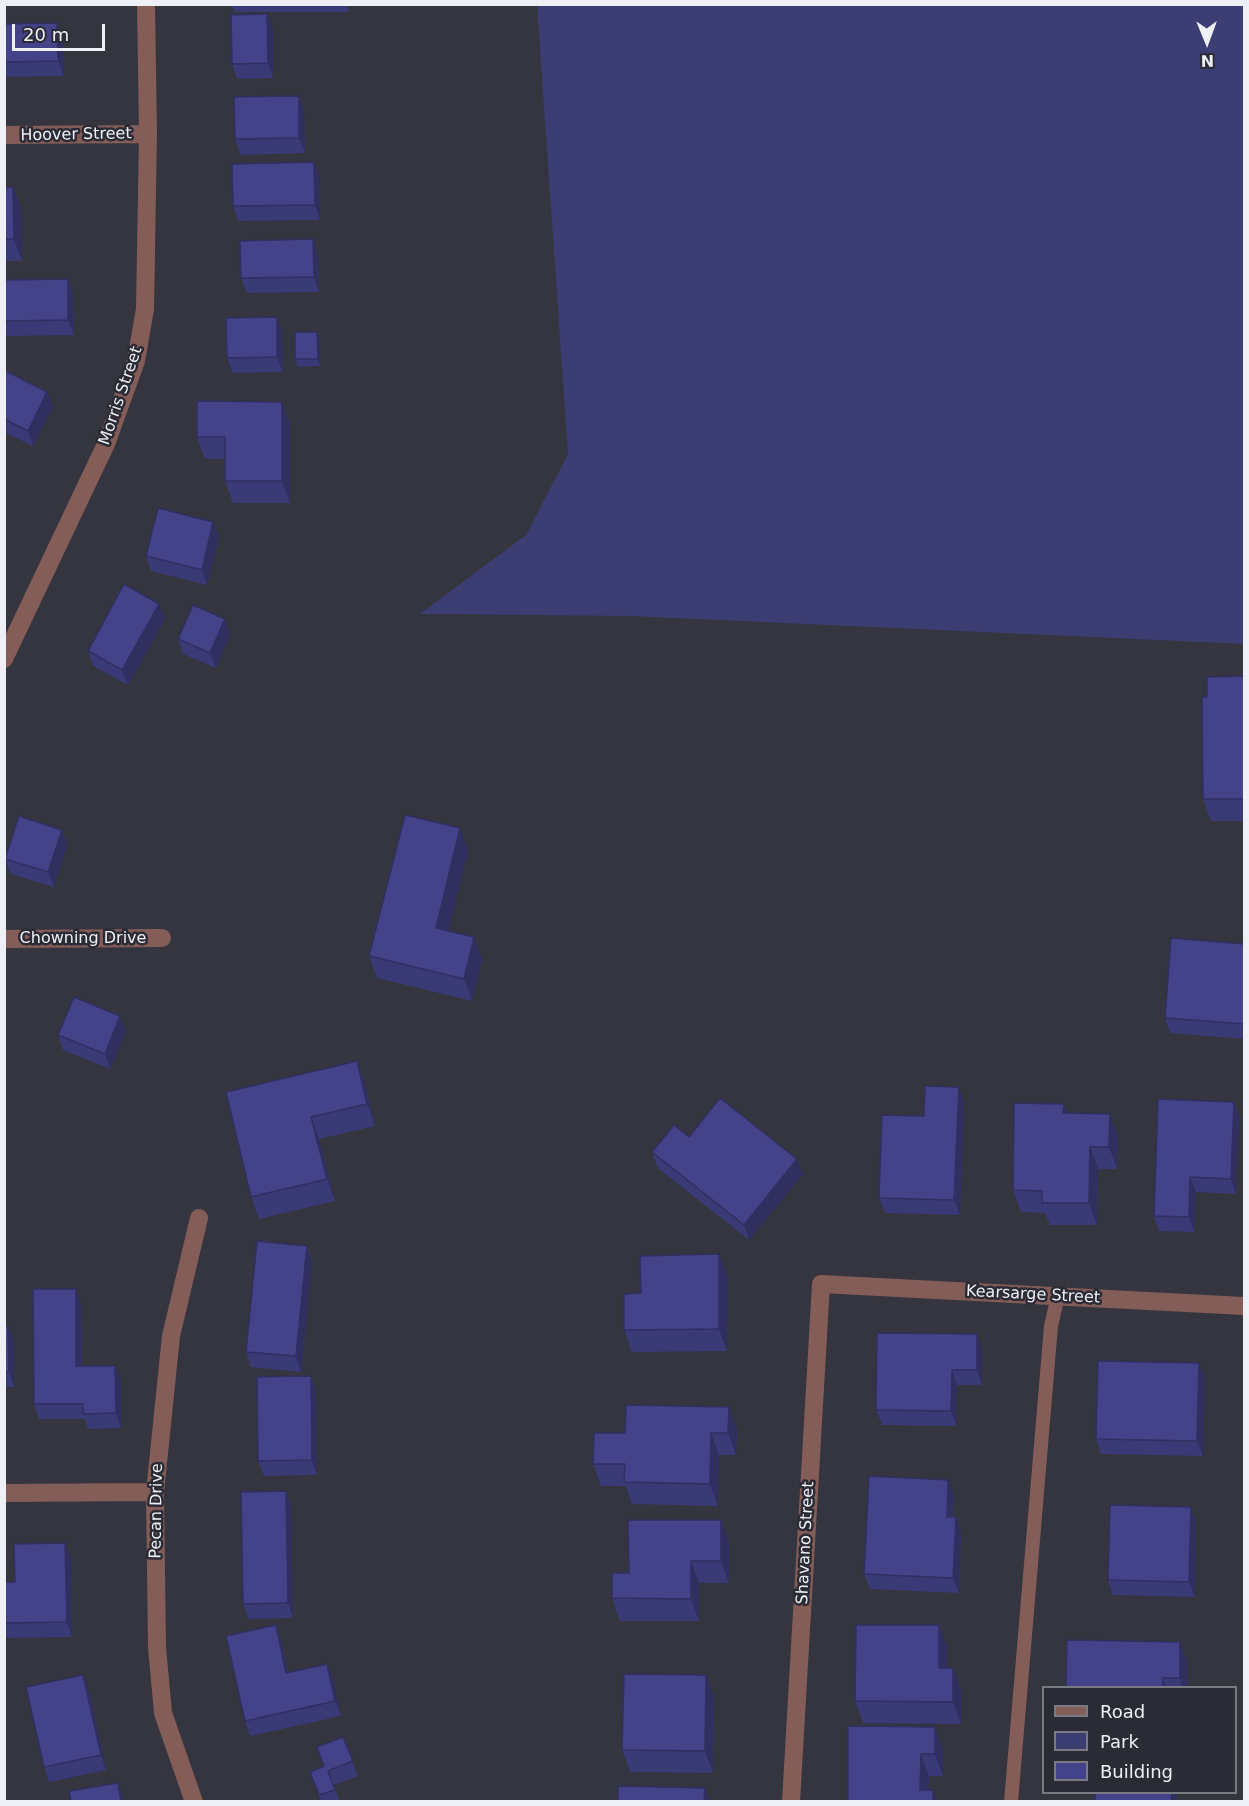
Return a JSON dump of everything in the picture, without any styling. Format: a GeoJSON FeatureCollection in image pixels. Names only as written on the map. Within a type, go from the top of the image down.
{"type":"FeatureCollection","features":[{"type":"Feature","properties":{"kind":"street","name":"Morris Street"},"geometry":{"type":"LineString","coordinates":[[4,659],[106,444],[136,361],[146,309],[148,134],[146,4]]}},
{"type":"Feature","properties":{"kind":"street","name":"Hoover Street"},"geometry":{"type":"LineString","coordinates":[[4,135],[148,134]]}},
{"type":"Feature","properties":{"kind":"street","name":"Chowning Drive"},"geometry":{"type":"LineString","coordinates":[[4,939],[162,938]]}},
{"type":"Feature","properties":{"kind":"street","name":"Pecan Drive"},"geometry":{"type":"LineString","coordinates":[[194,1802],[163,1713],[158,1647],[155,1492],[171,1336],[199,1218]]}},
{"type":"Feature","properties":{"kind":"street","name":"Kearsarge Street"},"geometry":{"type":"LineString","coordinates":[[821,1284],[1245,1306]]}},
{"type":"Feature","properties":{"kind":"street","name":"Shavano Street"},"geometry":{"type":"LineString","coordinates":[[791,1802],[821,1284]]}},
{"type":"Feature","properties":{"kind":"street"},"geometry":{"type":"LineString","coordinates":[[4,1493],[155,1492]]}},
{"type":"Feature","properties":{"kind":"lane"},"geometry":{"type":"LineString","coordinates":[[1011,1802],[1051,1326],[1058,1296]]}},
{"type":"Feature","properties":{"kind":"green space"},"geometry":{"type":"Polygon","coordinates":[[[537,5],[1244,5],[1244,644],[630,616],[420,614],[526,535],[568,454],[537,5]]]}},
{"type":"Feature","properties":{"kind":"building"},"geometry":{"type":"Polygon","coordinates":[[[267,14],[268,63],[232,64],[231,15],[267,14]]]}},
{"type":"Feature","properties":{"kind":"building"},"geometry":{"type":"Polygon","coordinates":[[[57,23],[58,61],[4,62],[4,24],[57,23]]]}},
{"type":"Feature","properties":{"kind":"building"},"geometry":{"type":"Polygon","coordinates":[[[299,96],[299,138],[235,139],[234,97],[299,96]]]}},
{"type":"Feature","properties":{"kind":"building"},"geometry":{"type":"Polygon","coordinates":[[[314,162],[315,205],[233,206],[232,164],[314,162]]]}},
{"type":"Feature","properties":{"kind":"building"},"geometry":{"type":"Polygon","coordinates":[[[13,187],[14,239],[4,239],[4,188],[13,187]]]}},
{"type":"Feature","properties":{"kind":"building"},"geometry":{"type":"Polygon","coordinates":[[[313,239],[314,277],[241,278],[240,241],[313,239]]]}},
{"type":"Feature","properties":{"kind":"building"},"geometry":{"type":"Polygon","coordinates":[[[68,279],[68,320],[4,321],[4,280],[68,279]]]}},
{"type":"Feature","properties":{"kind":"building"},"geometry":{"type":"Polygon","coordinates":[[[277,317],[277,357],[227,358],[226,318],[277,317]]]}},
{"type":"Feature","properties":{"kind":"building"},"geometry":{"type":"Polygon","coordinates":[[[295,332],[317,332],[318,359],[295,359],[295,332]]]}},
{"type":"Feature","properties":{"kind":"building"},"geometry":{"type":"Polygon","coordinates":[[[4,370],[47,392],[28,431],[4,419],[4,370]]]}},
{"type":"Feature","properties":{"kind":"building"},"geometry":{"type":"Polygon","coordinates":[[[197,401],[282,402],[282,481],[225,481],[225,437],[197,437],[197,401]]]}},
{"type":"Feature","properties":{"kind":"building"},"geometry":{"type":"Polygon","coordinates":[[[158,508],[213,522],[202,570],[146,556],[158,508]]]}},
{"type":"Feature","properties":{"kind":"building"},"geometry":{"type":"Polygon","coordinates":[[[124,584],[159,604],[122,670],[88,651],[124,584]]]}},
{"type":"Feature","properties":{"kind":"building"},"geometry":{"type":"Polygon","coordinates":[[[193,605],[225,619],[210,653],[178,639],[193,605]]]}},
{"type":"Feature","properties":{"kind":"building"},"geometry":{"type":"Polygon","coordinates":[[[1245,676],[1245,799],[1203,799],[1202,697],[1207,697],[1207,677],[1245,676]]]}},
{"type":"Feature","properties":{"kind":"building"},"geometry":{"type":"Polygon","coordinates":[[[405,815],[460,828],[436,928],[474,937],[464,979],[369,956],[405,815]]]}},
{"type":"Feature","properties":{"kind":"building"},"geometry":{"type":"Polygon","coordinates":[[[19,816],[62,830],[48,872],[5,859],[19,816]]]}},
{"type":"Feature","properties":{"kind":"building"},"geometry":{"type":"Polygon","coordinates":[[[1171,938],[1245,944],[1245,1024],[1165,1018],[1171,938]]]}},
{"type":"Feature","properties":{"kind":"building"},"geometry":{"type":"Polygon","coordinates":[[[74,997],[120,1016],[105,1054],[58,1035],[74,997]]]}},
{"type":"Feature","properties":{"kind":"building"},"geometry":{"type":"Polygon","coordinates":[[[357,1061],[367,1104],[311,1117],[327,1179],[251,1197],[226,1092],[357,1061]]]}},
{"type":"Feature","properties":{"kind":"building"},"geometry":{"type":"Polygon","coordinates":[[[925,1086],[959,1087],[954,1200],[879,1198],[882,1115],[924,1116],[925,1086]]]}},
{"type":"Feature","properties":{"kind":"building"},"geometry":{"type":"Polygon","coordinates":[[[720,1098],[797,1159],[744,1225],[652,1152],[674,1125],[689,1137],[720,1098]]]}},
{"type":"Feature","properties":{"kind":"building"},"geometry":{"type":"Polygon","coordinates":[[[1158,1099],[1234,1102],[1231,1179],[1190,1177],[1189,1217],[1154,1216],[1158,1099]]]}},
{"type":"Feature","properties":{"kind":"building"},"geometry":{"type":"Polygon","coordinates":[[[1014,1103],[1064,1104],[1063,1113],[1110,1114],[1109,1147],[1090,1147],[1089,1203],[1042,1203],[1042,1191],[1013,1190],[1014,1103]]]}},
{"type":"Feature","properties":{"kind":"building"},"geometry":{"type":"Polygon","coordinates":[[[257,1241],[307,1246],[296,1356],[246,1352],[257,1241]]]}},
{"type":"Feature","properties":{"kind":"building"},"geometry":{"type":"Polygon","coordinates":[[[719,1254],[719,1329],[624,1330],[624,1294],[641,1293],[640,1256],[719,1254]]]}},
{"type":"Feature","properties":{"kind":"building"},"geometry":{"type":"Polygon","coordinates":[[[33,1289],[76,1289],[76,1366],[115,1366],[116,1413],[83,1414],[83,1404],[34,1404],[33,1289]]]}},
{"type":"Feature","properties":{"kind":"building"},"geometry":{"type":"Polygon","coordinates":[[[4,1326],[8,1326],[9,1372],[4,1372],[4,1326]]]}},
{"type":"Feature","properties":{"kind":"building"},"geometry":{"type":"Polygon","coordinates":[[[877,1333],[977,1334],[977,1370],[952,1370],[951,1411],[876,1410],[877,1333]]]}},
{"type":"Feature","properties":{"kind":"building"},"geometry":{"type":"Polygon","coordinates":[[[1098,1361],[1199,1363],[1197,1441],[1096,1439],[1098,1361]]]}},
{"type":"Feature","properties":{"kind":"building"},"geometry":{"type":"Polygon","coordinates":[[[311,1376],[312,1460],[258,1461],[257,1377],[311,1376]]]}},
{"type":"Feature","properties":{"kind":"building"},"geometry":{"type":"Polygon","coordinates":[[[626,1405],[729,1407],[728,1433],[711,1433],[710,1484],[624,1482],[625,1464],[593,1464],[594,1433],[625,1433],[626,1405]]]}},
{"type":"Feature","properties":{"kind":"building"},"geometry":{"type":"Polygon","coordinates":[[[869,1476],[948,1480],[947,1517],[956,1517],[953,1578],[864,1574],[869,1476]]]}},
{"type":"Feature","properties":{"kind":"building"},"geometry":{"type":"Polygon","coordinates":[[[286,1491],[288,1603],[243,1604],[241,1492],[286,1491]]]}},
{"type":"Feature","properties":{"kind":"building"},"geometry":{"type":"Polygon","coordinates":[[[1110,1505],[1191,1507],[1189,1582],[1108,1580],[1110,1505]]]}},
{"type":"Feature","properties":{"kind":"building"},"geometry":{"type":"Polygon","coordinates":[[[628,1520],[721,1520],[721,1561],[691,1561],[691,1599],[612,1598],[612,1573],[629,1573],[628,1520]]]}},
{"type":"Feature","properties":{"kind":"building"},"geometry":{"type":"Polygon","coordinates":[[[65,1543],[67,1622],[4,1623],[4,1582],[15,1582],[14,1544],[65,1543]]]}},
{"type":"Feature","properties":{"kind":"building"},"geometry":{"type":"Polygon","coordinates":[[[276,1625],[286,1673],[327,1664],[335,1701],[245,1721],[226,1636],[276,1625]]]}},
{"type":"Feature","properties":{"kind":"building"},"geometry":{"type":"Polygon","coordinates":[[[856,1625],[939,1625],[939,1668],[953,1668],[953,1702],[855,1701],[856,1625]]]}},
{"type":"Feature","properties":{"kind":"building"},"geometry":{"type":"Polygon","coordinates":[[[1067,1640],[1180,1642],[1180,1678],[1163,1678],[1163,1686],[1066,1686],[1067,1640]]]}},
{"type":"Feature","properties":{"kind":"building"},"geometry":{"type":"Polygon","coordinates":[[[624,1674],[706,1675],[705,1751],[622,1750],[624,1674]]]}},
{"type":"Feature","properties":{"kind":"building"},"geometry":{"type":"Polygon","coordinates":[[[83,1675],[101,1755],[44,1767],[26,1687],[83,1675]]]}},
{"type":"Feature","properties":{"kind":"building"},"geometry":{"type":"Polygon","coordinates":[[[848,1726],[935,1727],[935,1754],[921,1754],[920,1790],[933,1790],[933,1802],[848,1802],[848,1726]]]}},
{"type":"Feature","properties":{"kind":"building"},"geometry":{"type":"Polygon","coordinates":[[[343,1737],[353,1761],[328,1771],[335,1790],[319,1795],[310,1772],[324,1766],[317,1747],[343,1737]]]}},
{"type":"Feature","properties":{"kind":"building"},"geometry":{"type":"Polygon","coordinates":[[[118,1783],[121,1802],[71,1802],[69,1791],[118,1783]]]}},
{"type":"Feature","properties":{"kind":"building"},"geometry":{"type":"Polygon","coordinates":[[[618,1786],[705,1788],[704,1802],[618,1802],[618,1786]]]}},
{"type":"Feature","properties":{"kind":"building"},"geometry":{"type":"Polygon","coordinates":[[[1095,1794],[1172,1794],[1171,1802],[1095,1802],[1095,1794]]]}}]}
